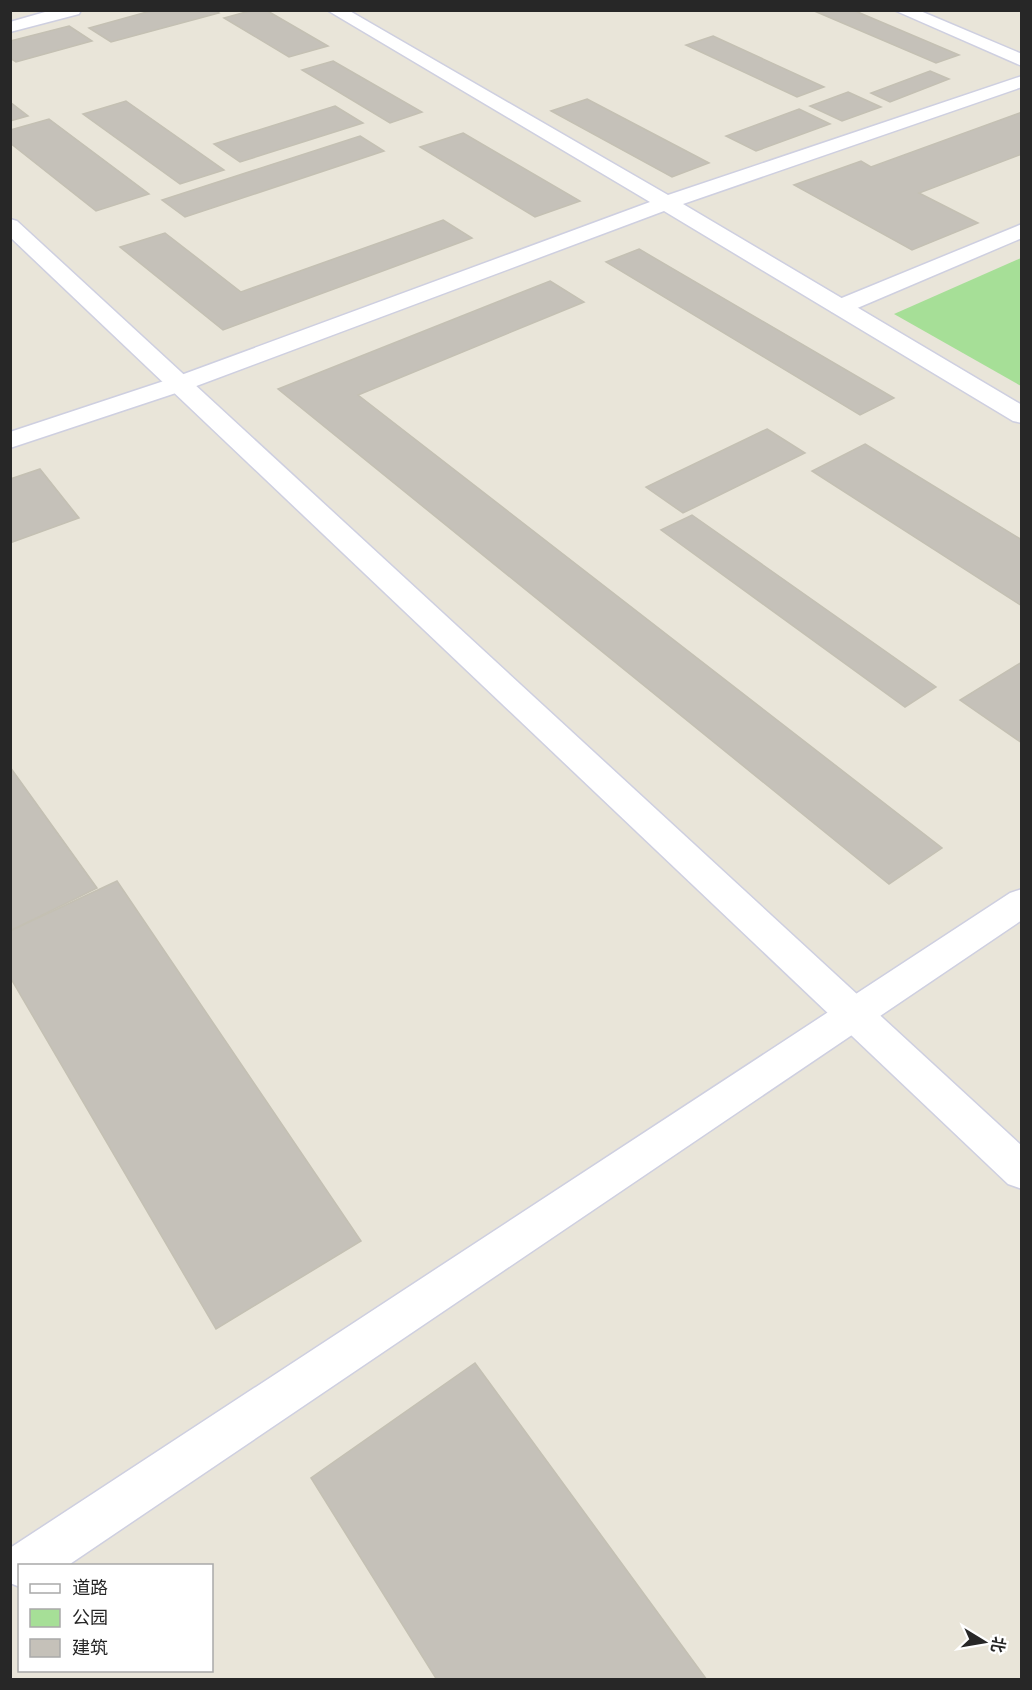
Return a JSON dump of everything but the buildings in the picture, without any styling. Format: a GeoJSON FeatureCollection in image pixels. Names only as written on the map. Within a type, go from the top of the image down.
{"type":"FeatureCollection","features":[{"type":"Feature","properties":{"kind":"street"},"geometry":{"type":"LineString","coordinates":[[10,27],[73,10]]}},
{"type":"Feature","properties":{"kind":"street"},"geometry":{"type":"LineString","coordinates":[[335,10],[666,203],[1022,416]]}},
{"type":"Feature","properties":{"kind":"street"},"geometry":{"type":"LineString","coordinates":[[902,10],[1022,61]]}},
{"type":"Feature","properties":{"kind":"street"},"geometry":{"type":"LineString","coordinates":[[10,441],[182,383],[666,203],[1022,81]]}},
{"type":"Feature","properties":{"kind":"street"},"geometry":{"type":"LineString","coordinates":[[10,225],[182,383],[1022,1172]]}},
{"type":"Feature","properties":{"kind":"street"},"geometry":{"type":"LineString","coordinates":[[840,307],[1022,230]]}},
{"type":"Feature","properties":{"kind":"street"},"geometry":{"type":"LineString","coordinates":[[28,1564],[1022,902]]}},
{"type":"Feature","properties":{"kind":"green space"},"geometry":{"type":"Polygon","coordinates":[[[1021,258],[1021,386],[894,314],[1021,258]]]}}]}
